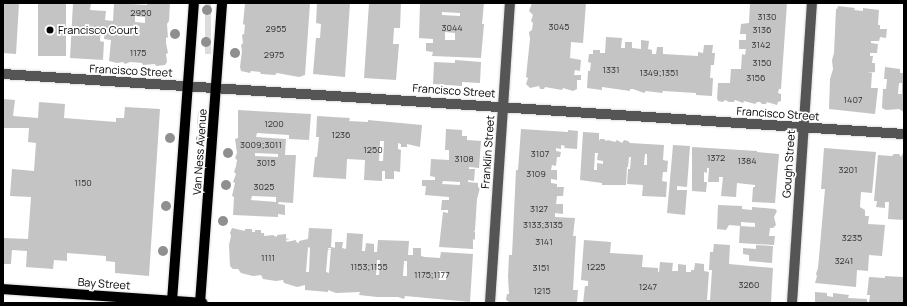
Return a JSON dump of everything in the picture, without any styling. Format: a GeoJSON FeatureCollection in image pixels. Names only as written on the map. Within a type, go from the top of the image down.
{"type":"FeatureCollection","features":[{"type":"Feature","properties":{"kind":"main road","name":"Van Ness Avenue"},"geometry":{"type":"LineString","coordinates":[[172,302],[194,3]]}},
{"type":"Feature","properties":{"kind":"main road","name":"Van Ness Avenue"},"geometry":{"type":"LineString","coordinates":[[200,303],[222,3]]}},
{"type":"Feature","properties":{"kind":"main road","name":"Bay Street"},"geometry":{"type":"LineString","coordinates":[[3,289],[172,302],[204,303]]}},
{"type":"Feature","properties":{"kind":"street","name":"Franklin Street"},"geometry":{"type":"LineString","coordinates":[[490,303],[510,3]]}},
{"type":"Feature","properties":{"kind":"street","name":"Gough Street"},"geometry":{"type":"LineString","coordinates":[[792,303],[812,3]]}},
{"type":"Feature","properties":{"kind":"street","name":"Francisco Street"},"geometry":{"type":"LineString","coordinates":[[3,74],[503,106],[904,134]]}},
{"type":"Feature","properties":{"kind":"shaded area"},"geometry":{"type":"Polygon","coordinates":[[[205,3],[211,3],[211,54],[205,54],[205,3]]]}},
{"type":"Feature","properties":{"kind":"shaded area"},"geometry":{"type":"Polygon","coordinates":[[[198,111],[205,112],[202,158],[200,158],[197,123],[198,111]]]}},
{"type":"Feature","properties":{"kind":"building"},"geometry":{"type":"Polygon","coordinates":[[[3,3],[19,3],[16,54],[3,53],[3,3]]]}},
{"type":"Feature","properties":{"kind":"building","name":"Francisco Court"},"geometry":{"type":"Polygon","coordinates":[[[38,3],[66,3],[66,56],[38,56],[38,3]]]}},
{"type":"Feature","properties":{"kind":"building"},"geometry":{"type":"Polygon","coordinates":[[[73,3],[91,3],[90,10],[106,11],[105,20],[113,21],[114,3],[147,5],[147,3],[170,3],[169,21],[167,24],[168,38],[166,37],[168,53],[166,54],[167,62],[165,65],[143,65],[142,63],[130,62],[125,64],[123,62],[117,63],[109,61],[111,40],[104,39],[105,27],[101,26],[100,41],[104,42],[103,60],[70,58],[73,3]],[[135,16],[135,22],[145,23],[145,17],[135,16]]]}},
{"type":"Feature","properties":{"kind":"building"},"geometry":{"type":"Polygon","coordinates":[[[245,3],[310,3],[305,75],[299,77],[277,73],[275,75],[261,74],[260,72],[251,71],[250,73],[241,71],[241,45],[243,43],[242,35],[244,34],[245,25],[243,24],[245,3]]]}},
{"type":"Feature","properties":{"kind":"building"},"geometry":{"type":"Polygon","coordinates":[[[317,3],[350,3],[345,77],[313,74],[316,38],[320,38],[321,24],[316,23],[317,3]]]}},
{"type":"Feature","properties":{"kind":"building"},"geometry":{"type":"Polygon","coordinates":[[[369,3],[401,3],[400,28],[394,28],[393,44],[399,44],[396,80],[364,78],[369,3]]]}},
{"type":"Feature","properties":{"kind":"building"},"geometry":{"type":"Polygon","coordinates":[[[420,3],[484,3],[481,58],[432,56],[433,52],[426,51],[426,43],[433,43],[433,39],[419,38],[420,3]],[[442,12],[442,15],[460,16],[460,13],[442,12]],[[445,32],[445,40],[455,40],[455,33],[445,32]]]}},
{"type":"Feature","properties":{"kind":"building"},"geometry":{"type":"Polygon","coordinates":[[[532,3],[586,3],[583,43],[571,42],[570,58],[581,60],[580,71],[575,70],[574,75],[581,75],[581,80],[577,80],[577,89],[573,91],[563,88],[562,90],[545,87],[544,89],[540,89],[539,86],[530,88],[526,84],[528,78],[526,77],[530,39],[529,32],[532,30],[533,23],[531,21],[533,15],[529,11],[532,3]]]}},
{"type":"Feature","properties":{"kind":"building"},"geometry":{"type":"Polygon","coordinates":[[[750,3],[787,3],[781,89],[779,89],[778,93],[781,94],[781,101],[778,102],[777,105],[767,102],[766,104],[757,102],[755,104],[744,101],[743,103],[735,100],[734,102],[725,100],[723,102],[718,101],[717,98],[718,83],[730,83],[731,69],[741,69],[742,54],[745,55],[746,49],[739,49],[739,40],[746,40],[746,34],[740,34],[741,24],[749,23],[750,3]]]}},
{"type":"Feature","properties":{"kind":"building"},"geometry":{"type":"Polygon","coordinates":[[[838,6],[855,8],[854,10],[863,11],[863,8],[879,10],[878,25],[880,25],[880,29],[887,29],[886,38],[880,37],[879,41],[871,41],[871,43],[878,44],[877,53],[870,53],[870,56],[873,56],[872,63],[875,63],[875,72],[867,73],[872,73],[871,88],[878,88],[875,114],[829,109],[836,9],[838,6]]]}},
{"type":"Feature","properties":{"kind":"building"},"geometry":{"type":"Polygon","coordinates":[[[606,37],[622,38],[621,48],[625,48],[625,42],[632,42],[632,48],[641,49],[641,40],[649,41],[648,49],[652,50],[652,54],[656,54],[657,47],[663,47],[663,54],[698,56],[698,52],[703,53],[704,45],[713,45],[712,53],[715,53],[714,65],[711,65],[710,78],[713,78],[712,96],[696,95],[696,93],[663,91],[662,93],[646,91],[644,93],[633,89],[630,89],[630,91],[602,87],[602,90],[587,88],[588,71],[590,71],[591,63],[588,62],[589,54],[593,54],[593,50],[600,50],[600,53],[605,53],[606,37]]]}},
{"type":"Feature","properties":{"kind":"building"},"geometry":{"type":"Polygon","coordinates":[[[455,60],[481,62],[480,83],[462,82],[462,86],[433,84],[434,62],[455,63],[455,60]]]}},
{"type":"Feature","properties":{"kind":"building"},"geometry":{"type":"Polygon","coordinates":[[[885,67],[900,69],[900,73],[904,73],[904,112],[899,109],[886,110],[882,108],[883,89],[886,89],[887,79],[884,79],[885,67]],[[899,83],[898,94],[902,94],[902,83],[899,83]]]}},
{"type":"Feature","properties":{"kind":"building"},"geometry":{"type":"Polygon","coordinates":[[[3,99],[15,100],[13,116],[38,118],[39,102],[65,104],[64,118],[116,122],[116,118],[124,118],[125,107],[160,109],[149,276],[115,273],[115,262],[106,261],[106,256],[67,253],[67,261],[54,260],[53,269],[26,267],[27,251],[12,250],[11,264],[3,264],[3,238],[28,239],[31,197],[10,196],[12,169],[34,171],[36,143],[28,142],[29,128],[3,128],[3,99]]]}},
{"type":"Feature","properties":{"kind":"building"},"geometry":{"type":"Polygon","coordinates":[[[238,110],[311,114],[309,140],[289,139],[289,135],[257,133],[256,137],[286,139],[285,155],[296,155],[293,203],[279,202],[278,204],[285,205],[285,215],[278,214],[278,217],[233,215],[234,197],[232,196],[235,183],[233,182],[236,174],[234,172],[237,160],[235,158],[237,153],[235,139],[238,138],[238,110]],[[255,153],[255,156],[278,157],[278,154],[255,153]],[[252,196],[251,200],[276,202],[276,197],[252,196]]]}},
{"type":"Feature","properties":{"kind":"building"},"geometry":{"type":"Polygon","coordinates":[[[317,116],[350,118],[349,121],[368,122],[368,120],[422,125],[420,147],[407,144],[407,147],[401,147],[401,144],[398,143],[398,149],[401,150],[400,172],[394,171],[394,179],[385,179],[385,171],[382,171],[382,181],[364,180],[365,160],[347,159],[346,179],[313,177],[319,137],[316,137],[317,116]],[[380,141],[379,161],[383,161],[384,141],[380,141]]]}},
{"type":"Feature","properties":{"kind":"building"},"geometry":{"type":"Polygon","coordinates":[[[446,129],[462,130],[462,136],[467,136],[467,140],[481,141],[479,168],[469,167],[469,169],[475,169],[474,181],[468,180],[468,182],[478,183],[478,187],[480,188],[477,199],[474,232],[475,240],[473,239],[473,249],[439,247],[443,212],[448,213],[448,210],[441,210],[442,200],[449,200],[449,197],[425,195],[426,186],[422,186],[422,180],[435,180],[435,177],[430,176],[431,159],[449,160],[449,150],[445,150],[446,129]],[[443,181],[442,184],[460,185],[460,182],[443,181]]]}},
{"type":"Feature","properties":{"kind":"building"},"geometry":{"type":"Polygon","coordinates":[[[521,129],[568,132],[568,130],[578,131],[577,149],[564,148],[565,146],[561,145],[561,149],[556,148],[556,151],[561,152],[560,157],[557,157],[556,166],[552,165],[551,170],[557,170],[557,180],[551,179],[551,183],[557,184],[557,187],[564,187],[563,196],[557,196],[556,204],[563,204],[563,214],[555,213],[555,217],[575,218],[573,236],[576,236],[573,290],[578,290],[577,303],[511,303],[506,300],[507,294],[509,294],[509,255],[512,255],[516,170],[518,170],[521,129]]]}},
{"type":"Feature","properties":{"kind":"building"},"geometry":{"type":"Polygon","coordinates":[[[583,132],[599,133],[599,141],[600,139],[615,142],[617,140],[622,143],[624,140],[630,143],[664,145],[663,160],[668,161],[667,172],[663,172],[662,181],[667,182],[666,197],[642,196],[643,185],[627,184],[628,169],[630,169],[631,157],[629,157],[627,167],[626,185],[602,185],[602,183],[580,180],[583,132]],[[595,153],[594,170],[597,170],[597,163],[603,164],[603,161],[597,160],[598,153],[595,153]],[[645,154],[644,165],[647,165],[647,154],[645,154]]]}},
{"type":"Feature","properties":{"kind":"building"},"geometry":{"type":"Polygon","coordinates":[[[673,145],[690,146],[687,187],[677,186],[677,190],[687,190],[685,215],[667,213],[673,145]]]}},
{"type":"Feature","properties":{"kind":"building"},"geometry":{"type":"Polygon","coordinates":[[[692,147],[757,151],[779,154],[775,203],[752,202],[753,187],[755,187],[755,185],[737,183],[736,197],[721,196],[723,177],[719,177],[719,182],[708,182],[709,168],[707,168],[707,173],[704,172],[704,182],[707,182],[706,192],[692,191],[692,147]]]}},
{"type":"Feature","properties":{"kind":"building"},"geometry":{"type":"Polygon","coordinates":[[[824,148],[876,152],[872,193],[861,192],[860,207],[865,210],[865,216],[869,216],[868,224],[885,225],[882,256],[869,255],[868,271],[857,270],[856,287],[815,283],[818,268],[825,189],[821,189],[824,148]]]}},
{"type":"Feature","properties":{"kind":"building"},"geometry":{"type":"Polygon","coordinates":[[[904,151],[904,220],[888,219],[889,202],[885,202],[885,208],[876,207],[877,201],[874,201],[878,155],[892,156],[894,154],[899,154],[901,157],[904,151]]]}},
{"type":"Feature","properties":{"kind":"building"},"geometry":{"type":"Polygon","coordinates":[[[718,205],[742,206],[742,209],[752,210],[752,207],[775,209],[777,211],[774,217],[776,225],[773,228],[770,228],[769,236],[775,236],[774,245],[739,243],[740,226],[755,227],[755,223],[741,222],[741,226],[729,225],[726,230],[717,229],[718,205]]]}},
{"type":"Feature","properties":{"kind":"building"},"geometry":{"type":"Polygon","coordinates":[[[232,228],[245,231],[245,229],[252,229],[252,232],[255,232],[255,230],[261,230],[261,233],[264,233],[264,236],[274,235],[274,237],[277,237],[277,235],[286,234],[286,242],[296,240],[296,242],[299,243],[299,241],[308,239],[309,228],[332,229],[331,248],[335,248],[335,242],[343,242],[342,248],[346,249],[347,233],[363,234],[362,251],[365,251],[366,243],[374,244],[374,252],[377,252],[378,240],[409,241],[408,255],[413,255],[413,248],[421,248],[421,256],[425,257],[440,258],[441,252],[473,254],[470,302],[405,296],[404,299],[398,297],[377,297],[359,295],[360,292],[336,293],[328,290],[328,292],[305,290],[305,285],[297,287],[284,283],[283,280],[276,281],[263,279],[261,275],[253,276],[241,273],[238,269],[233,269],[230,266],[230,233],[232,228]],[[308,247],[306,272],[309,272],[310,248],[308,247]],[[328,248],[326,272],[329,273],[331,248],[328,248]],[[377,260],[376,275],[379,275],[380,260],[377,260]],[[404,261],[403,276],[407,276],[407,261],[404,261]],[[439,271],[439,280],[446,280],[447,272],[439,271]]]}},
{"type":"Feature","properties":{"kind":"building"},"geometry":{"type":"Polygon","coordinates":[[[584,240],[611,242],[610,253],[643,255],[642,267],[658,268],[658,272],[660,262],[673,263],[672,271],[678,271],[678,264],[686,265],[686,272],[691,272],[691,270],[694,270],[695,263],[704,264],[704,271],[709,272],[707,300],[710,300],[712,270],[709,270],[710,252],[713,252],[714,244],[730,245],[729,264],[773,268],[771,303],[583,303],[585,286],[588,286],[588,281],[581,280],[584,240]]]}},
{"type":"Feature","properties":{"kind":"building"},"geometry":{"type":"Polygon","coordinates":[[[756,245],[773,246],[772,263],[749,261],[749,255],[743,254],[743,248],[756,249],[756,245]]]}},
{"type":"Feature","properties":{"kind":"building"},"geometry":{"type":"Polygon","coordinates":[[[885,276],[904,277],[904,303],[869,303],[870,295],[867,295],[869,277],[885,278],[885,276]]]}},
{"type":"Feature","properties":{"kind":"building"},"geometry":{"type":"Polygon","coordinates":[[[815,292],[827,293],[827,296],[833,297],[833,293],[849,295],[848,298],[867,299],[867,303],[815,303],[815,292]]]}},
{"type":"Feature","properties":{"kind":"place","name":"Francisco Court"},"geometry":{"type":"Point","coordinates":[50,30]}}]}
